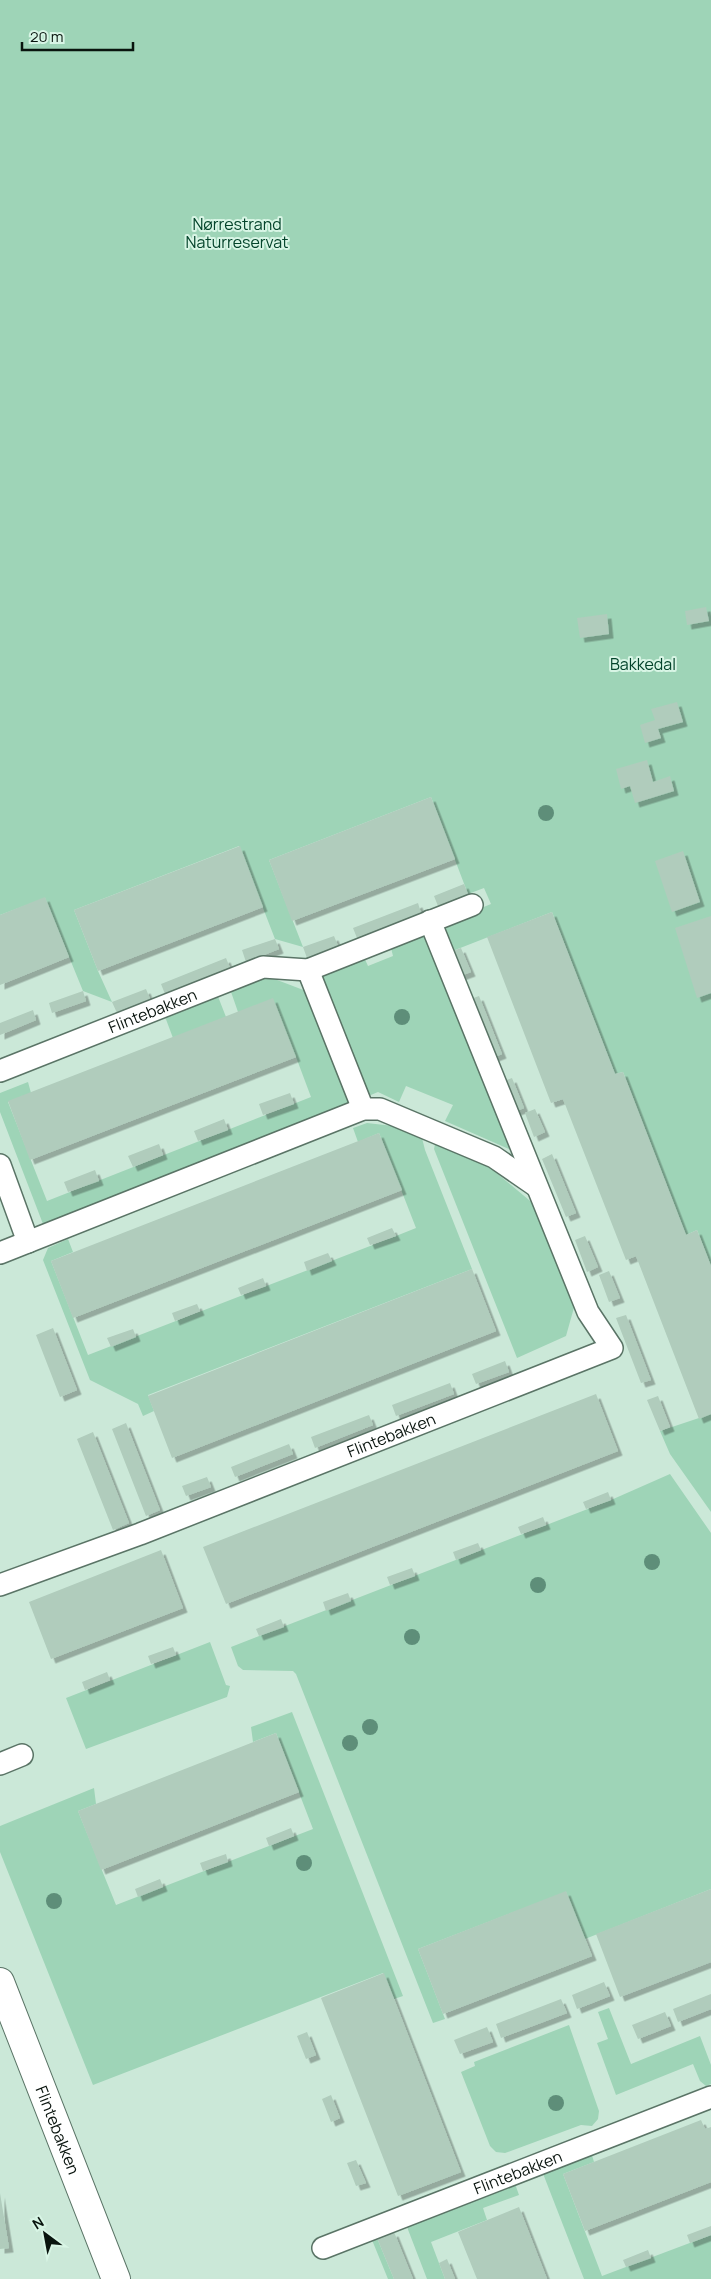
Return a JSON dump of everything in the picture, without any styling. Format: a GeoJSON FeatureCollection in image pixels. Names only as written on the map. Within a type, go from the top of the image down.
{"type":"FeatureCollection","features":[{"type":"Feature","properties":{"kind":"street","name":"Flintebakken"},"geometry":{"type":"LineString","coordinates":[[0,1982],[116,2279]]}},
{"type":"Feature","properties":{"kind":"lane","name":"Flintebakken"},"geometry":{"type":"LineString","coordinates":[[0,1071],[263,967],[308,970],[472,905]]}},
{"type":"Feature","properties":{"kind":"lane","name":"Flintebakken"},"geometry":{"type":"LineString","coordinates":[[0,1585],[140,1534],[612,1348],[588,1312],[430,922]]}},
{"type":"Feature","properties":{"kind":"lane"},"geometry":{"type":"LineString","coordinates":[[308,970],[363,1109]]}},
{"type":"Feature","properties":{"kind":"lane"},"geometry":{"type":"LineString","coordinates":[[0,1253],[363,1109],[380,1109],[494,1157],[536,1186]]}},
{"type":"Feature","properties":{"kind":"lane"},"geometry":{"type":"LineString","coordinates":[[0,1165],[28,1242]]}},
{"type":"Feature","properties":{"kind":"lane"},"geometry":{"type":"LineString","coordinates":[[0,1764],[22,1755]]}},
{"type":"Feature","properties":{"kind":"lane","name":"Flintebakken"},"geometry":{"type":"LineString","coordinates":[[323,2248],[711,2097]]}},
{"type":"Feature","properties":{"kind":"green space"},"geometry":{"type":"Polygon","coordinates":[[[0,0],[711,0],[711,1266],[697,1230],[686,1235],[623,1072],[615,1074],[552,912],[450,952],[440,925],[491,904],[484,888],[468,894],[431,797],[269,860],[303,947],[275,939],[239,846],[74,910],[112,1002],[83,991],[45,898],[0,915],[0,0]]]}},
{"type":"Feature","properties":{"kind":"green space"},"geometry":{"type":"Polygon","coordinates":[[[425,931],[511,1150],[445,1121],[453,1105],[406,1086],[399,1102],[378,1092],[366,1097],[318,973],[363,955],[368,966],[393,956],[390,944],[425,931]]]}},
{"type":"Feature","properties":{"kind":"green space"},"geometry":{"type":"Polygon","coordinates":[[[264,975],[306,991],[350,1104],[43,1224],[0,1112],[0,1093],[28,1082],[31,1093],[8,1102],[47,1201],[311,1097],[296,1057],[238,1012],[230,989],[264,975]]]}},
{"type":"Feature","properties":{"kind":"green space"},"geometry":{"type":"Polygon","coordinates":[[[217,994],[226,1017],[173,1038],[164,1014],[217,994]]]}},
{"type":"Feature","properties":{"kind":"green space"},"geometry":{"type":"Polygon","coordinates":[[[367,1123],[393,1126],[422,1138],[472,1269],[148,1395],[154,1411],[143,1416],[138,1404],[90,1380],[43,1260],[48,1248],[68,1239],[73,1252],[51,1261],[88,1355],[416,1228],[379,1133],[358,1142],[353,1128],[367,1123]]]}},
{"type":"Feature","properties":{"kind":"green space"},"geometry":{"type":"Polygon","coordinates":[[[435,1144],[488,1166],[535,1205],[575,1304],[566,1336],[517,1358],[434,1149],[435,1144]]]}},
{"type":"Feature","properties":{"kind":"green space"},"geometry":{"type":"Polygon","coordinates":[[[711,1414],[711,1512],[670,1454],[660,1431],[711,1414]]]}},
{"type":"Feature","properties":{"kind":"green space"},"geometry":{"type":"Polygon","coordinates":[[[670,1474],[711,1533],[711,1889],[585,1939],[566,1892],[418,1949],[445,2019],[433,2023],[296,1674],[293,1671],[243,1670],[238,1666],[231,1647],[611,1500],[670,1474]]]}},
{"type":"Feature","properties":{"kind":"green space"},"geometry":{"type":"Polygon","coordinates":[[[210,1642],[226,1685],[230,1686],[227,1697],[86,1749],[66,1698],[210,1642]]]}},
{"type":"Feature","properties":{"kind":"green space"},"geometry":{"type":"Polygon","coordinates":[[[292,1712],[403,1996],[394,1999],[383,1973],[93,2085],[0,1852],[0,1826],[94,1788],[96,1804],[78,1811],[116,1905],[313,1829],[276,1733],[253,1742],[251,1727],[292,1712]]]}},
{"type":"Feature","properties":{"kind":"green space"},"geometry":{"type":"Polygon","coordinates":[[[609,2008],[631,2064],[700,2036],[711,2065],[711,2084],[706,2086],[700,2081],[693,2064],[616,2095],[597,2043],[608,2039],[598,2012],[609,2008]]]}},
{"type":"Feature","properties":{"kind":"green space"},"geometry":{"type":"Polygon","coordinates":[[[569,2025],[599,2111],[598,2119],[592,2126],[581,2125],[505,2153],[496,2152],[490,2146],[461,2072],[475,2066],[474,2062],[569,2025]]]}},
{"type":"Feature","properties":{"kind":"green space"},"geometry":{"type":"Polygon","coordinates":[[[591,2152],[594,2162],[563,2174],[602,2276],[711,2235],[711,2279],[584,2279],[542,2171],[591,2152]]]}},
{"type":"Feature","properties":{"kind":"green space"},"geometry":{"type":"Polygon","coordinates":[[[514,2181],[519,2195],[483,2208],[487,2220],[431,2242],[445,2279],[427,2279],[407,2227],[412,2221],[514,2181]]]}},
{"type":"Feature","properties":{"kind":"green space"},"geometry":{"type":"Polygon","coordinates":[[[377,2238],[394,2279],[388,2279],[372,2240],[377,2238]]]}},
{"type":"Feature","properties":{"kind":"building"},"geometry":{"type":"Polygon","coordinates":[[[706,607],[709,621],[687,625],[685,611],[706,607]]]}},
{"type":"Feature","properties":{"kind":"building"},"geometry":{"type":"Polygon","coordinates":[[[607,614],[609,634],[580,638],[577,618],[607,614]]]}},
{"type":"Feature","properties":{"kind":"building"},"geometry":{"type":"Polygon","coordinates":[[[677,702],[683,722],[658,729],[661,738],[645,743],[640,725],[655,720],[651,709],[677,702]]]}},
{"type":"Feature","properties":{"kind":"building"},"geometry":{"type":"Polygon","coordinates":[[[647,760],[653,782],[670,776],[674,791],[635,803],[630,786],[621,789],[616,769],[647,760]]]}},
{"type":"Feature","properties":{"kind":"building"},"geometry":{"type":"Polygon","coordinates":[[[431,797],[455,859],[292,921],[269,860],[431,797]]]}},
{"type":"Feature","properties":{"kind":"building"},"geometry":{"type":"Polygon","coordinates":[[[240,846],[263,907],[98,971],[74,910],[240,846]]]}},
{"type":"Feature","properties":{"kind":"building"},"geometry":{"type":"Polygon","coordinates":[[[683,851],[700,902],[672,912],[655,861],[683,851]]]}},
{"type":"Feature","properties":{"kind":"building"},"geometry":{"type":"Polygon","coordinates":[[[464,884],[468,894],[438,906],[434,896],[464,884]]]}},
{"type":"Feature","properties":{"kind":"building"},"geometry":{"type":"Polygon","coordinates":[[[45,897],[69,957],[0,985],[0,915],[45,897]]]}},
{"type":"Feature","properties":{"kind":"building"},"geometry":{"type":"Polygon","coordinates":[[[418,903],[421,913],[357,938],[353,928],[418,903]]]}},
{"type":"Feature","properties":{"kind":"building"},"geometry":{"type":"Polygon","coordinates":[[[552,912],[615,1074],[623,1072],[686,1235],[697,1230],[711,1266],[711,1414],[699,1419],[636,1256],[626,1260],[563,1099],[551,1103],[487,937],[552,912]]]}},
{"type":"Feature","properties":{"kind":"building"},"geometry":{"type":"Polygon","coordinates":[[[711,916],[711,993],[697,998],[675,928],[711,916]]]}},
{"type":"Feature","properties":{"kind":"building"},"geometry":{"type":"Polygon","coordinates":[[[334,936],[338,946],[307,958],[303,947],[334,936]]]}},
{"type":"Feature","properties":{"kind":"building"},"geometry":{"type":"Polygon","coordinates":[[[275,939],[279,949],[246,962],[242,950],[275,939]]]}},
{"type":"Feature","properties":{"kind":"building"},"geometry":{"type":"Polygon","coordinates":[[[461,948],[471,972],[460,976],[450,952],[461,948]]]}},
{"type":"Feature","properties":{"kind":"building"},"geometry":{"type":"Polygon","coordinates":[[[226,958],[230,968],[165,994],[161,984],[226,958]]]}},
{"type":"Feature","properties":{"kind":"building"},"geometry":{"type":"Polygon","coordinates":[[[146,989],[150,999],[117,1013],[112,1002],[146,989]]]}},
{"type":"Feature","properties":{"kind":"building"},"geometry":{"type":"Polygon","coordinates":[[[83,991],[86,1001],[52,1013],[49,1003],[83,991]]]}},
{"type":"Feature","properties":{"kind":"building"},"geometry":{"type":"Polygon","coordinates":[[[479,996],[502,1054],[492,1058],[468,1000],[479,996]]]}},
{"type":"Feature","properties":{"kind":"building"},"geometry":{"type":"Polygon","coordinates":[[[273,998],[296,1057],[30,1160],[8,1101],[273,998]]]}},
{"type":"Feature","properties":{"kind":"building"},"geometry":{"type":"Polygon","coordinates":[[[33,1010],[36,1020],[0,1035],[0,1023],[33,1010]]]}},
{"type":"Feature","properties":{"kind":"building"},"geometry":{"type":"Polygon","coordinates":[[[512,1078],[524,1108],[514,1112],[501,1082],[512,1078]]]}},
{"type":"Feature","properties":{"kind":"building"},"geometry":{"type":"Polygon","coordinates":[[[290,1093],[294,1104],[263,1115],[259,1104],[290,1093]]]}},
{"type":"Feature","properties":{"kind":"building"},"geometry":{"type":"Polygon","coordinates":[[[535,1109],[545,1132],[534,1137],[525,1113],[535,1109]]]}},
{"type":"Feature","properties":{"kind":"building"},"geometry":{"type":"Polygon","coordinates":[[[224,1119],[228,1130],[198,1141],[194,1131],[224,1119]]]}},
{"type":"Feature","properties":{"kind":"building"},"geometry":{"type":"Polygon","coordinates":[[[379,1133],[402,1190],[73,1318],[51,1261],[379,1133]]]}},
{"type":"Feature","properties":{"kind":"building"},"geometry":{"type":"Polygon","coordinates":[[[159,1144],[163,1155],[133,1167],[128,1156],[159,1144]]]}},
{"type":"Feature","properties":{"kind":"building"},"geometry":{"type":"Polygon","coordinates":[[[552,1154],[576,1213],[566,1217],[542,1159],[552,1154]]]}},
{"type":"Feature","properties":{"kind":"building"},"geometry":{"type":"Polygon","coordinates":[[[95,1170],[99,1181],[68,1192],[64,1182],[95,1170]]]}},
{"type":"Feature","properties":{"kind":"building"},"geometry":{"type":"Polygon","coordinates":[[[392,1228],[396,1236],[370,1245],[367,1238],[392,1228]]]}},
{"type":"Feature","properties":{"kind":"building"},"geometry":{"type":"Polygon","coordinates":[[[585,1236],[598,1267],[587,1272],[575,1240],[585,1236]]]}},
{"type":"Feature","properties":{"kind":"building"},"geometry":{"type":"Polygon","coordinates":[[[328,1253],[332,1261],[307,1271],[304,1262],[328,1253]]]}},
{"type":"Feature","properties":{"kind":"building"},"geometry":{"type":"Polygon","coordinates":[[[472,1269],[496,1331],[172,1458],[148,1396],[472,1269]]]}},
{"type":"Feature","properties":{"kind":"building"},"geometry":{"type":"Polygon","coordinates":[[[609,1271],[620,1298],[609,1302],[599,1275],[609,1271]]]}},
{"type":"Feature","properties":{"kind":"building"},"geometry":{"type":"Polygon","coordinates":[[[263,1278],[266,1286],[241,1295],[238,1288],[263,1278]]]}},
{"type":"Feature","properties":{"kind":"building"},"geometry":{"type":"Polygon","coordinates":[[[197,1304],[200,1311],[175,1321],[172,1313],[197,1304]]]}},
{"type":"Feature","properties":{"kind":"building"},"geometry":{"type":"Polygon","coordinates":[[[626,1315],[651,1380],[641,1383],[616,1318],[626,1315]]]}},
{"type":"Feature","properties":{"kind":"building"},"geometry":{"type":"Polygon","coordinates":[[[53,1328],[77,1390],[60,1397],[36,1335],[53,1328]]]}},
{"type":"Feature","properties":{"kind":"building"},"geometry":{"type":"Polygon","coordinates":[[[133,1329],[136,1337],[111,1347],[107,1338],[133,1329]]]}},
{"type":"Feature","properties":{"kind":"building"},"geometry":{"type":"Polygon","coordinates":[[[505,1361],[509,1372],[476,1384],[472,1374],[505,1361]]]}},
{"type":"Feature","properties":{"kind":"building"},"geometry":{"type":"Polygon","coordinates":[[[450,1383],[454,1394],[396,1416],[392,1405],[450,1383]]]}},
{"type":"Feature","properties":{"kind":"building"},"geometry":{"type":"Polygon","coordinates":[[[596,1394],[618,1451],[226,1604],[203,1547],[596,1394]]]}},
{"type":"Feature","properties":{"kind":"building"},"geometry":{"type":"Polygon","coordinates":[[[658,1396],[670,1427],[660,1431],[647,1400],[658,1396]]]}},
{"type":"Feature","properties":{"kind":"building"},"geometry":{"type":"Polygon","coordinates":[[[369,1415],[373,1425],[315,1448],[311,1437],[369,1415]]]}},
{"type":"Feature","properties":{"kind":"building"},"geometry":{"type":"Polygon","coordinates":[[[126,1423],[160,1510],[146,1516],[112,1429],[126,1423]]]}},
{"type":"Feature","properties":{"kind":"building"},"geometry":{"type":"Polygon","coordinates":[[[93,1432],[129,1523],[113,1530],[77,1439],[93,1432]]]}},
{"type":"Feature","properties":{"kind":"building"},"geometry":{"type":"Polygon","coordinates":[[[289,1444],[293,1454],[235,1477],[231,1467],[289,1444]]]}},
{"type":"Feature","properties":{"kind":"building"},"geometry":{"type":"Polygon","coordinates":[[[207,1477],[211,1487],[186,1496],[182,1486],[207,1477]]]}},
{"type":"Feature","properties":{"kind":"building"},"geometry":{"type":"Polygon","coordinates":[[[608,1492],[611,1500],[586,1509],[583,1502],[608,1492]]]}},
{"type":"Feature","properties":{"kind":"building"},"geometry":{"type":"Polygon","coordinates":[[[543,1517],[546,1525],[521,1534],[518,1527],[543,1517]]]}},
{"type":"Feature","properties":{"kind":"building"},"geometry":{"type":"Polygon","coordinates":[[[478,1543],[481,1550],[456,1560],[453,1552],[478,1543]]]}},
{"type":"Feature","properties":{"kind":"building"},"geometry":{"type":"Polygon","coordinates":[[[161,1550],[183,1608],[51,1659],[29,1602],[161,1550]]]}},
{"type":"Feature","properties":{"kind":"building"},"geometry":{"type":"Polygon","coordinates":[[[412,1568],[415,1576],[390,1585],[387,1577],[412,1568]]]}},
{"type":"Feature","properties":{"kind":"building"},"geometry":{"type":"Polygon","coordinates":[[[348,1593],[351,1601],[326,1611],[323,1602],[348,1593]]]}},
{"type":"Feature","properties":{"kind":"building"},"geometry":{"type":"Polygon","coordinates":[[[281,1619],[284,1627],[259,1636],[256,1629],[281,1619]]]}},
{"type":"Feature","properties":{"kind":"building"},"geometry":{"type":"Polygon","coordinates":[[[173,1647],[176,1655],[151,1664],[148,1656],[173,1647]]]}},
{"type":"Feature","properties":{"kind":"building"},"geometry":{"type":"Polygon","coordinates":[[[107,1672],[110,1680],[85,1690],[82,1682],[107,1672]]]}},
{"type":"Feature","properties":{"kind":"building"},"geometry":{"type":"Polygon","coordinates":[[[276,1733],[299,1792],[101,1870],[78,1811],[276,1733]]]}},
{"type":"Feature","properties":{"kind":"building"},"geometry":{"type":"Polygon","coordinates":[[[291,1828],[294,1836],[269,1846],[266,1838],[291,1828]]]}},
{"type":"Feature","properties":{"kind":"building"},"geometry":{"type":"Polygon","coordinates":[[[226,1854],[228,1862],[203,1871],[200,1863],[226,1854]]]}},
{"type":"Feature","properties":{"kind":"building"},"geometry":{"type":"Polygon","coordinates":[[[160,1879],[163,1887],[138,1897],[135,1889],[160,1879]]]}},
{"type":"Feature","properties":{"kind":"building"},"geometry":{"type":"Polygon","coordinates":[[[711,1889],[711,1962],[620,1997],[596,1934],[711,1889]]]}},
{"type":"Feature","properties":{"kind":"building"},"geometry":{"type":"Polygon","coordinates":[[[566,1891],[592,1956],[443,2014],[418,1949],[566,1891]]]}},
{"type":"Feature","properties":{"kind":"building"},"geometry":{"type":"Polygon","coordinates":[[[384,1973],[461,2172],[398,2196],[321,1998],[384,1973]]]}},
{"type":"Feature","properties":{"kind":"building"},"geometry":{"type":"Polygon","coordinates":[[[604,1982],[610,1996],[577,2009],[572,1995],[604,1982]]]}},
{"type":"Feature","properties":{"kind":"building"},"geometry":{"type":"Polygon","coordinates":[[[711,1994],[711,2009],[678,2022],[673,2009],[711,1994]]]}},
{"type":"Feature","properties":{"kind":"building"},"geometry":{"type":"Polygon","coordinates":[[[561,1999],[567,2013],[501,2038],[496,2024],[561,1999]]]}},
{"type":"Feature","properties":{"kind":"building"},"geometry":{"type":"Polygon","coordinates":[[[665,2012],[671,2026],[638,2039],[632,2025],[665,2012]]]}},
{"type":"Feature","properties":{"kind":"building"},"geometry":{"type":"Polygon","coordinates":[[[487,2027],[493,2042],[460,2054],[454,2040],[487,2027]]]}},
{"type":"Feature","properties":{"kind":"building"},"geometry":{"type":"Polygon","coordinates":[[[307,2032],[316,2055],[306,2059],[297,2036],[307,2032]]]}},
{"type":"Feature","properties":{"kind":"building"},"geometry":{"type":"Polygon","coordinates":[[[331,2095],[340,2118],[331,2122],[322,2099],[331,2095]]]}},
{"type":"Feature","properties":{"kind":"building"},"geometry":{"type":"Polygon","coordinates":[[[701,2120],[705,2129],[711,2127],[711,2182],[585,2231],[563,2174],[701,2120]]]}},
{"type":"Feature","properties":{"kind":"building"},"geometry":{"type":"Polygon","coordinates":[[[356,2160],[366,2183],[356,2186],[347,2163],[356,2160]]]}},
{"type":"Feature","properties":{"kind":"building"},"geometry":{"type":"Polygon","coordinates":[[[0,2193],[9,2248],[0,2249],[0,2193]]]}},
{"type":"Feature","properties":{"kind":"building"},"geometry":{"type":"Polygon","coordinates":[[[519,2207],[547,2279],[477,2279],[458,2232],[519,2207]]]}},
{"type":"Feature","properties":{"kind":"building"},"geometry":{"type":"Polygon","coordinates":[[[711,2226],[711,2235],[690,2243],[687,2235],[711,2226]]]}},
{"type":"Feature","properties":{"kind":"building"},"geometry":{"type":"Polygon","coordinates":[[[394,2232],[413,2279],[394,2279],[377,2238],[394,2232]]]}},
{"type":"Feature","properties":{"kind":"building"},"geometry":{"type":"Polygon","coordinates":[[[648,2250],[651,2258],[626,2267],[623,2260],[648,2250]]]}},
{"type":"Feature","properties":{"kind":"building"},"geometry":{"type":"Polygon","coordinates":[[[447,2259],[455,2279],[445,2279],[439,2263],[447,2259]]]}},
{"type":"Feature","properties":{"kind":"park label","name":"Nørrestrand Naturreservat"},"geometry":{"type":"Point","coordinates":[237,233]}},
{"type":"Feature","properties":{"kind":"park label","name":"Bakkedal"},"geometry":{"type":"Point","coordinates":[643,664]}}]}
